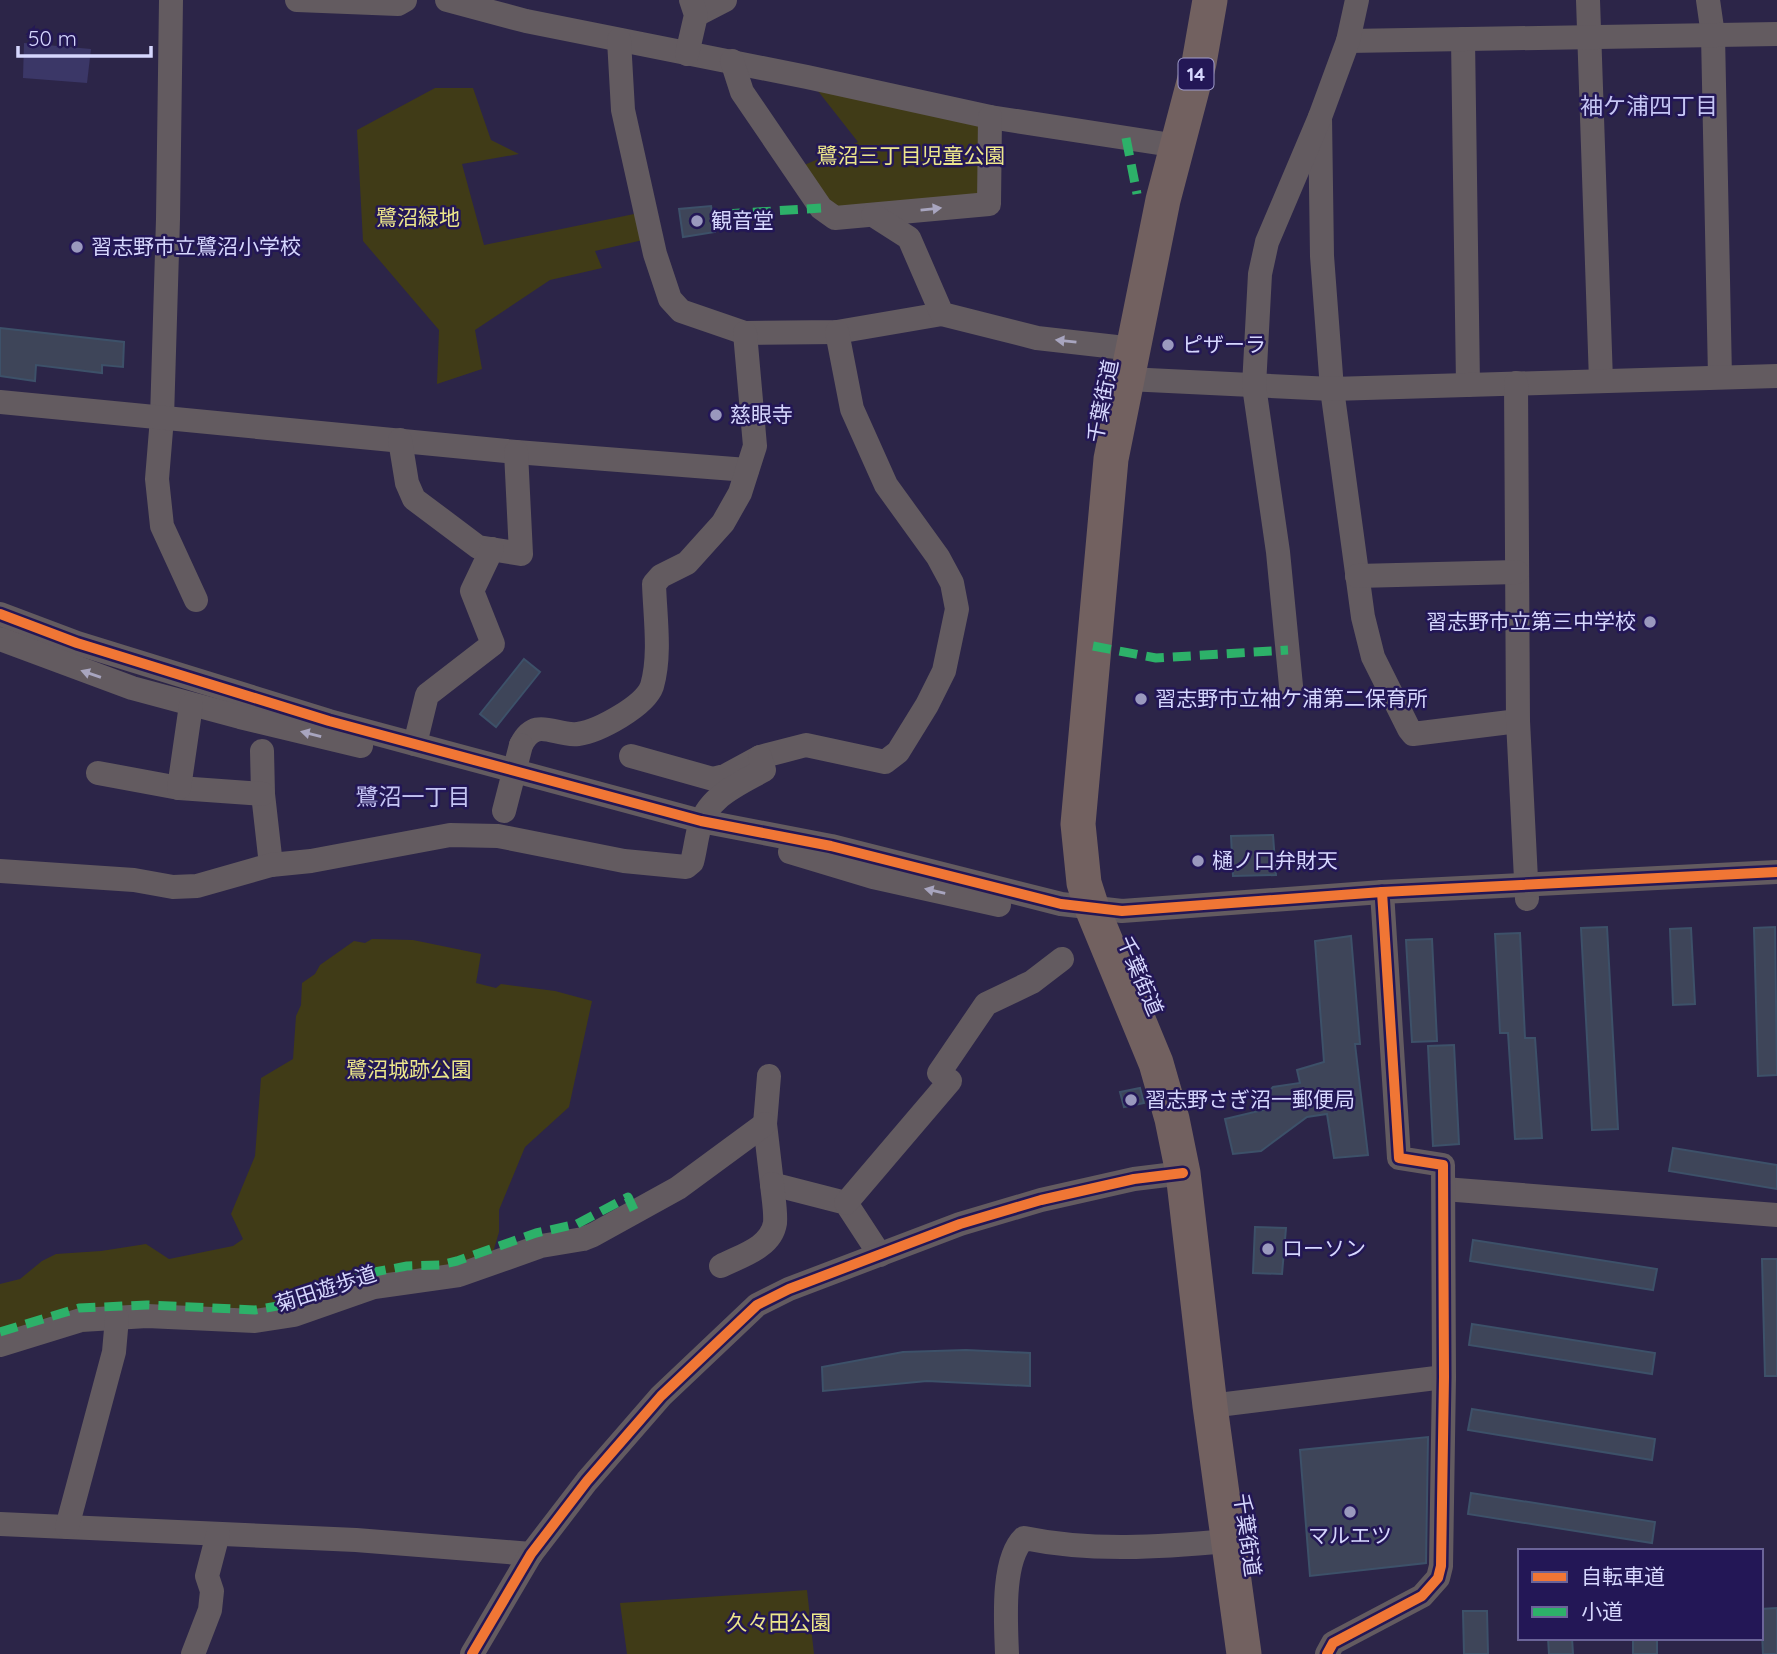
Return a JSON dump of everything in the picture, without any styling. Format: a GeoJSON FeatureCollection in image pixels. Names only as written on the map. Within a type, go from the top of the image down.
{"type":"FeatureCollection","features":[{"type":"Feature","properties":{"kind":"highway","name":"千葉街道"},"geometry":{"type":"LineString","coordinates":[[1210,0],[1199,63],[1163,200],[1111,458],[1078,824],[1084,883],[1156,1063],[1172,1119],[1183,1173],[1210,1406],[1244,1654]]}},
{"type":"Feature","properties":{"kind":"street"},"geometry":{"type":"LineString","coordinates":[[171,0],[168,219],[162,418],[157,479],[162,526],[196,600]]}},
{"type":"Feature","properties":{"kind":"street"},"geometry":{"type":"LineString","coordinates":[[297,0],[398,4],[405,0]]}},
{"type":"Feature","properties":{"kind":"street"},"geometry":{"type":"LineString","coordinates":[[447,0],[526,21],[732,61],[989,117],[1178,146]]}},
{"type":"Feature","properties":{"kind":"street"},"geometry":{"type":"LineString","coordinates":[[687,54],[693,7],[724,0]]}},
{"type":"Feature","properties":{"kind":"street"},"geometry":{"type":"LineString","coordinates":[[1291,686],[1278,552],[1254,386],[1260,274],[1267,243],[1320,117],[1348,41],[1357,0]]}},
{"type":"Feature","properties":{"kind":"street"},"geometry":{"type":"LineString","coordinates":[[1588,0],[1601,381]]}},
{"type":"Feature","properties":{"kind":"street"},"geometry":{"type":"LineString","coordinates":[[1708,0],[1713,35],[1720,377]]}},
{"type":"Feature","properties":{"kind":"street"},"geometry":{"type":"LineString","coordinates":[[1348,41],[1777,34]]}},
{"type":"Feature","properties":{"kind":"street"},"geometry":{"type":"LineString","coordinates":[[1463,39],[1468,385]]}},
{"type":"Feature","properties":{"kind":"street"},"geometry":{"type":"LineString","coordinates":[[619,40],[623,110],[655,254],[670,299],[681,311],[745,333],[837,332],[942,314],[1130,364],[1254,386],[1332,389],[1777,376]]}},
{"type":"Feature","properties":{"kind":"street"},"geometry":{"type":"LineString","coordinates":[[732,61],[742,92],[821,208],[835,218],[989,204],[989,117]]}},
{"type":"Feature","properties":{"kind":"street"},"geometry":{"type":"LineString","coordinates":[[1320,117],[1322,256],[1332,389],[1363,617],[1373,657],[1413,734],[1518,721]]}},
{"type":"Feature","properties":{"kind":"street"},"geometry":{"type":"LineString","coordinates":[[873,215],[909,238],[942,314]]}},
{"type":"Feature","properties":{"kind":"street"},"geometry":{"type":"LineString","coordinates":[[631,756],[713,779],[725,776],[760,757],[806,745],[885,762],[898,752],[927,705],[948,658],[957,609],[952,583],[938,557],[886,485],[852,409],[837,332]]}},
{"type":"Feature","properties":{"kind":"street"},"geometry":{"type":"LineString","coordinates":[[498,836],[521,745],[526,735],[537,729],[548,728],[579,734],[623,715],[643,700],[651,690],[656,670],[654,584],[661,576],[687,563],[723,523],[740,493],[755,446],[745,333]]}},
{"type":"Feature","properties":{"kind":"street"},"geometry":{"type":"LineString","coordinates":[[1516,383],[1518,721],[1527,893]]}},
{"type":"Feature","properties":{"kind":"street"},"geometry":{"type":"LineString","coordinates":[[0,402],[516,452],[747,470]]}},
{"type":"Feature","properties":{"kind":"street"},"geometry":{"type":"LineString","coordinates":[[400,440],[407,483],[414,499],[478,547],[521,554],[516,452]]}},
{"type":"Feature","properties":{"kind":"street"},"geometry":{"type":"LineString","coordinates":[[415,744],[427,695],[493,643],[472,592],[492,549]]}},
{"type":"Feature","properties":{"kind":"street"},"geometry":{"type":"LineString","coordinates":[[1357,576],[1517,572]]}},
{"type":"Feature","properties":{"kind":"street"},"geometry":{"type":"LineString","coordinates":[[0,614],[76,643],[330,721],[873,877],[1064,919],[1095,916],[1129,926],[1383,899],[1777,888]]}},
{"type":"Feature","properties":{"kind":"street"},"geometry":{"type":"LineString","coordinates":[[0,639],[120,684],[191,705],[324,738],[496,775],[700,826]]}},
{"type":"Feature","properties":{"kind":"street"},"geometry":{"type":"LineString","coordinates":[[179,788],[191,705]]}},
{"type":"Feature","properties":{"kind":"street"},"geometry":{"type":"LineString","coordinates":[[262,751],[262,794],[271,865]]}},
{"type":"Feature","properties":{"kind":"street"},"geometry":{"type":"LineString","coordinates":[[0,871],[134,880],[173,887],[198,886],[271,865],[311,861],[450,835],[498,836],[624,861],[686,867],[692,862],[706,810],[723,793],[764,770],[760,757]]}},
{"type":"Feature","properties":{"kind":"street"},"geometry":{"type":"LineString","coordinates":[[99,773],[179,788],[262,794]]}},
{"type":"Feature","properties":{"kind":"street"},"geometry":{"type":"LineString","coordinates":[[1527,893],[1777,872]]}},
{"type":"Feature","properties":{"kind":"street"},"geometry":{"type":"LineString","coordinates":[[1328,1654],[1333,1643],[1422,1596],[1438,1578],[1441,1566],[1443,1165],[1399,1158],[1383,899]]}},
{"type":"Feature","properties":{"kind":"street"},"geometry":{"type":"LineString","coordinates":[[846,1203],[950,1081],[939,1073],[986,1004],[1032,982],[1062,959]]}},
{"type":"Feature","properties":{"kind":"street"},"geometry":{"type":"LineString","coordinates":[[721,1266],[764,1244],[775,1223],[765,1124],[769,1076]]}},
{"type":"Feature","properties":{"kind":"street"},"geometry":{"type":"LineString","coordinates":[[0,1345],[81,1320],[147,1316],[255,1321],[295,1315],[374,1287],[458,1275],[541,1246],[583,1239],[678,1188],[765,1124]]}},
{"type":"Feature","properties":{"kind":"street"},"geometry":{"type":"LineString","coordinates":[[472,1654],[531,1554],[587,1481],[661,1396],[757,1305],[789,1289],[960,1224],[1041,1200],[1135,1178],[1183,1173]]}},
{"type":"Feature","properties":{"kind":"street"},"geometry":{"type":"LineString","coordinates":[[772,1184],[846,1203],[880,1255]]}},
{"type":"Feature","properties":{"kind":"street"},"geometry":{"type":"LineString","coordinates":[[1444,1189],[1777,1215]]}},
{"type":"Feature","properties":{"kind":"street","name":"菊田遊歩道"},"geometry":{"type":"LineString","coordinates":[[0,1332],[79,1308],[146,1305],[255,1310],[289,1304],[369,1273],[457,1261],[536,1233],[577,1224],[628,1198],[634,1210]]}},
{"type":"Feature","properties":{"kind":"street"},"geometry":{"type":"LineString","coordinates":[[67,1527],[114,1352],[117,1318]]}},
{"type":"Feature","properties":{"kind":"street"},"geometry":{"type":"LineString","coordinates":[[1210,1406],[1444,1377]]}},
{"type":"Feature","properties":{"kind":"street"},"geometry":{"type":"LineString","coordinates":[[0,1524],[356,1540],[531,1554]]}},
{"type":"Feature","properties":{"kind":"street"},"geometry":{"type":"LineString","coordinates":[[193,1654],[210,1610],[212,1591],[207,1576],[218,1534]]}},
{"type":"Feature","properties":{"kind":"street"},"geometry":{"type":"LineString","coordinates":[[1007,1654],[1009,1575],[1017,1545],[1024,1538],[1052,1544],[1121,1547],[1229,1541]]}},
{"type":"Feature","properties":{"kind":"green space","name":"鷺沼三丁目児童公園"},"geometry":{"type":"Polygon","coordinates":[[[807,77],[990,117],[989,204],[835,218],[795,169],[858,142],[807,77]]]}},
{"type":"Feature","properties":{"kind":"green space","name":"鷺沼緑地"},"geometry":{"type":"Polygon","coordinates":[[[435,88],[473,88],[491,140],[519,154],[462,164],[484,245],[639,213],[643,240],[595,251],[602,268],[550,280],[475,330],[482,369],[437,384],[439,330],[363,241],[357,130],[435,88]]]}},
{"type":"Feature","properties":{"kind":"green space","name":"鷺沼城跡公園"},"geometry":{"type":"Polygon","coordinates":[[[372,939],[413,940],[481,954],[476,983],[496,988],[501,984],[555,991],[592,1001],[569,1107],[525,1147],[499,1210],[499,1232],[492,1256],[296,1310],[0,1340],[0,1284],[20,1279],[42,1261],[56,1254],[146,1244],[169,1259],[233,1246],[243,1239],[231,1214],[255,1156],[261,1078],[293,1059],[302,983],[315,974],[320,965],[354,941],[365,943],[372,939]]]}},
{"type":"Feature","properties":{"kind":"green space","name":"久々田公園"},"geometry":{"type":"Polygon","coordinates":[[[807,1590],[814,1654],[627,1654],[620,1603],[807,1590]]]}},
{"type":"Feature","properties":{"kind":"shaded area"},"geometry":{"type":"Polygon","coordinates":[[[24,43],[91,49],[87,83],[23,78],[24,43]]]}},
{"type":"Feature","properties":{"kind":"building"},"geometry":{"type":"Polygon","coordinates":[[[711,206],[715,232],[683,237],[679,209],[711,206]]]}},
{"type":"Feature","properties":{"kind":"building"},"geometry":{"type":"Polygon","coordinates":[[[0,328],[124,342],[123,367],[102,365],[102,373],[36,365],[35,381],[0,376],[0,328]]]}},
{"type":"Feature","properties":{"kind":"building"},"geometry":{"type":"Polygon","coordinates":[[[524,659],[540,672],[496,727],[480,714],[524,659]]]}},
{"type":"Feature","properties":{"kind":"building"},"geometry":{"type":"Polygon","coordinates":[[[1273,835],[1276,875],[1233,876],[1231,836],[1273,835]]]}},
{"type":"Feature","properties":{"kind":"building"},"geometry":{"type":"Polygon","coordinates":[[[1607,927],[1618,1129],[1592,1130],[1581,928],[1607,927]]]}},
{"type":"Feature","properties":{"kind":"building"},"geometry":{"type":"Polygon","coordinates":[[[1775,927],[1777,1075],[1758,1076],[1754,928],[1775,927]]]}},
{"type":"Feature","properties":{"kind":"building"},"geometry":{"type":"Polygon","coordinates":[[[1691,928],[1695,1004],[1673,1005],[1670,929],[1691,928]]]}},
{"type":"Feature","properties":{"kind":"building"},"geometry":{"type":"Polygon","coordinates":[[[1520,933],[1525,1038],[1535,1038],[1542,1138],[1515,1139],[1508,1033],[1500,1033],[1495,934],[1520,933]]]}},
{"type":"Feature","properties":{"kind":"building"},"geometry":{"type":"Polygon","coordinates":[[[1351,936],[1360,1044],[1355,1044],[1368,1155],[1334,1158],[1327,1114],[1307,1117],[1261,1151],[1233,1154],[1225,1119],[1263,1110],[1263,1098],[1273,1087],[1300,1083],[1297,1070],[1324,1062],[1315,941],[1351,936]]]}},
{"type":"Feature","properties":{"kind":"building"},"geometry":{"type":"Polygon","coordinates":[[[1432,939],[1437,1041],[1412,1042],[1406,940],[1432,939]]]}},
{"type":"Feature","properties":{"kind":"building"},"geometry":{"type":"Polygon","coordinates":[[[1454,1045],[1459,1144],[1433,1146],[1428,1046],[1454,1045]]]}},
{"type":"Feature","properties":{"kind":"building"},"geometry":{"type":"Polygon","coordinates":[[[1140,1088],[1144,1103],[1124,1107],[1120,1092],[1140,1088]]]}},
{"type":"Feature","properties":{"kind":"building"},"geometry":{"type":"Polygon","coordinates":[[[1673,1148],[1777,1165],[1777,1189],[1669,1171],[1673,1148]]]}},
{"type":"Feature","properties":{"kind":"building"},"geometry":{"type":"Polygon","coordinates":[[[1255,1227],[1286,1228],[1282,1274],[1253,1273],[1255,1227]]]}},
{"type":"Feature","properties":{"kind":"building"},"geometry":{"type":"Polygon","coordinates":[[[1473,1240],[1657,1269],[1653,1290],[1470,1261],[1473,1240]]]}},
{"type":"Feature","properties":{"kind":"building"},"geometry":{"type":"Polygon","coordinates":[[[1762,1259],[1777,1259],[1777,1376],[1765,1376],[1762,1259]]]}},
{"type":"Feature","properties":{"kind":"building"},"geometry":{"type":"Polygon","coordinates":[[[1472,1324],[1655,1353],[1652,1374],[1469,1345],[1472,1324]]]}},
{"type":"Feature","properties":{"kind":"building"},"geometry":{"type":"Polygon","coordinates":[[[966,1350],[1030,1353],[1030,1386],[927,1381],[823,1391],[822,1367],[903,1352],[966,1350]]]}},
{"type":"Feature","properties":{"kind":"building"},"geometry":{"type":"Polygon","coordinates":[[[1472,1409],[1655,1439],[1652,1460],[1468,1430],[1472,1409]]]}},
{"type":"Feature","properties":{"kind":"building"},"geometry":{"type":"Polygon","coordinates":[[[1428,1437],[1426,1563],[1310,1576],[1300,1450],[1428,1437]]]}},
{"type":"Feature","properties":{"kind":"building"},"geometry":{"type":"Polygon","coordinates":[[[1471,1493],[1655,1522],[1652,1543],[1468,1514],[1471,1493]]]}},
{"type":"Feature","properties":{"kind":"building"},"geometry":{"type":"Polygon","coordinates":[[[1777,1608],[1777,1654],[1763,1654],[1763,1609],[1777,1608]]]}},
{"type":"Feature","properties":{"kind":"building"},"geometry":{"type":"Polygon","coordinates":[[[1463,1611],[1487,1611],[1488,1654],[1464,1654],[1463,1611]]]}},
{"type":"Feature","properties":{"kind":"building"},"geometry":{"type":"Polygon","coordinates":[[[1548,1640],[1572,1640],[1573,1654],[1549,1654],[1548,1640]]]}},
{"type":"Feature","properties":{"kind":"building"},"geometry":{"type":"Polygon","coordinates":[[[1633,1640],[1657,1640],[1657,1654],[1633,1654],[1633,1640]]]}},
{"type":"Feature","properties":{"kind":"marked path"},"geometry":{"type":"LineString","coordinates":[[1126,138],[1137,194]]}},
{"type":"Feature","properties":{"kind":"marked path"},"geometry":{"type":"LineString","coordinates":[[726,214],[821,208]]}},
{"type":"Feature","properties":{"kind":"marked path"},"geometry":{"type":"LineString","coordinates":[[1093,646],[1156,658],[1288,650]]}},
{"type":"Feature","properties":{"kind":"marked path"},"geometry":{"type":"LineString","coordinates":[[0,1332],[79,1308],[147,1305],[255,1310],[289,1304],[369,1273],[457,1261],[536,1233],[577,1224],[628,1197],[634,1210]]}},
{"type":"Feature","properties":{"kind":"cycle path"},"geometry":{"type":"LineString","coordinates":[[0,614],[77,643],[329,721],[701,821],[831,846],[1061,904],[1122,911],[1382,892],[1777,872]]}},
{"type":"Feature","properties":{"kind":"cycle path"},"geometry":{"type":"LineString","coordinates":[[1327,1654],[1333,1643],[1422,1596],[1438,1578],[1441,1566],[1443,1165],[1399,1158],[1382,892]]}},
{"type":"Feature","properties":{"kind":"cycle path"},"geometry":{"type":"LineString","coordinates":[[472,1654],[531,1554],[587,1481],[661,1396],[757,1305],[789,1289],[960,1224],[1041,1200],[1134,1179],[1183,1173]]}},
{"type":"Feature","properties":{"kind":"place","name":"観音堂"},"geometry":{"type":"Point","coordinates":[697,221]}},
{"type":"Feature","properties":{"kind":"place","name":"習志野市立鷺沼小学校"},"geometry":{"type":"Point","coordinates":[77,247]}},
{"type":"Feature","properties":{"kind":"place","name":"ピザーラ"},"geometry":{"type":"Point","coordinates":[1168,345]}},
{"type":"Feature","properties":{"kind":"place","name":"慈眼寺"},"geometry":{"type":"Point","coordinates":[716,415]}},
{"type":"Feature","properties":{"kind":"place","name":"習志野市立第三中学校"},"geometry":{"type":"Point","coordinates":[1650,622]}},
{"type":"Feature","properties":{"kind":"place","name":"習志野市立袖ケ浦第二保育所"},"geometry":{"type":"Point","coordinates":[1141,699]}},
{"type":"Feature","properties":{"kind":"place","name":"樋ノ口弁財天"},"geometry":{"type":"Point","coordinates":[1198,861]}},
{"type":"Feature","properties":{"kind":"place","name":"習志野さぎ沼一郵便局"},"geometry":{"type":"Point","coordinates":[1131,1100]}},
{"type":"Feature","properties":{"kind":"place","name":"ローソン"},"geometry":{"type":"Point","coordinates":[1268,1249]}},
{"type":"Feature","properties":{"kind":"place","name":"マルエツ"},"geometry":{"type":"Point","coordinates":[1350,1512]}},
{"type":"Feature","properties":{"kind":"district","name":"袖ケ浦四丁目"},"geometry":{"type":"Point","coordinates":[1649,106]}},
{"type":"Feature","properties":{"kind":"district","name":"鷺沼一丁目"},"geometry":{"type":"Point","coordinates":[413,797]}}]}
